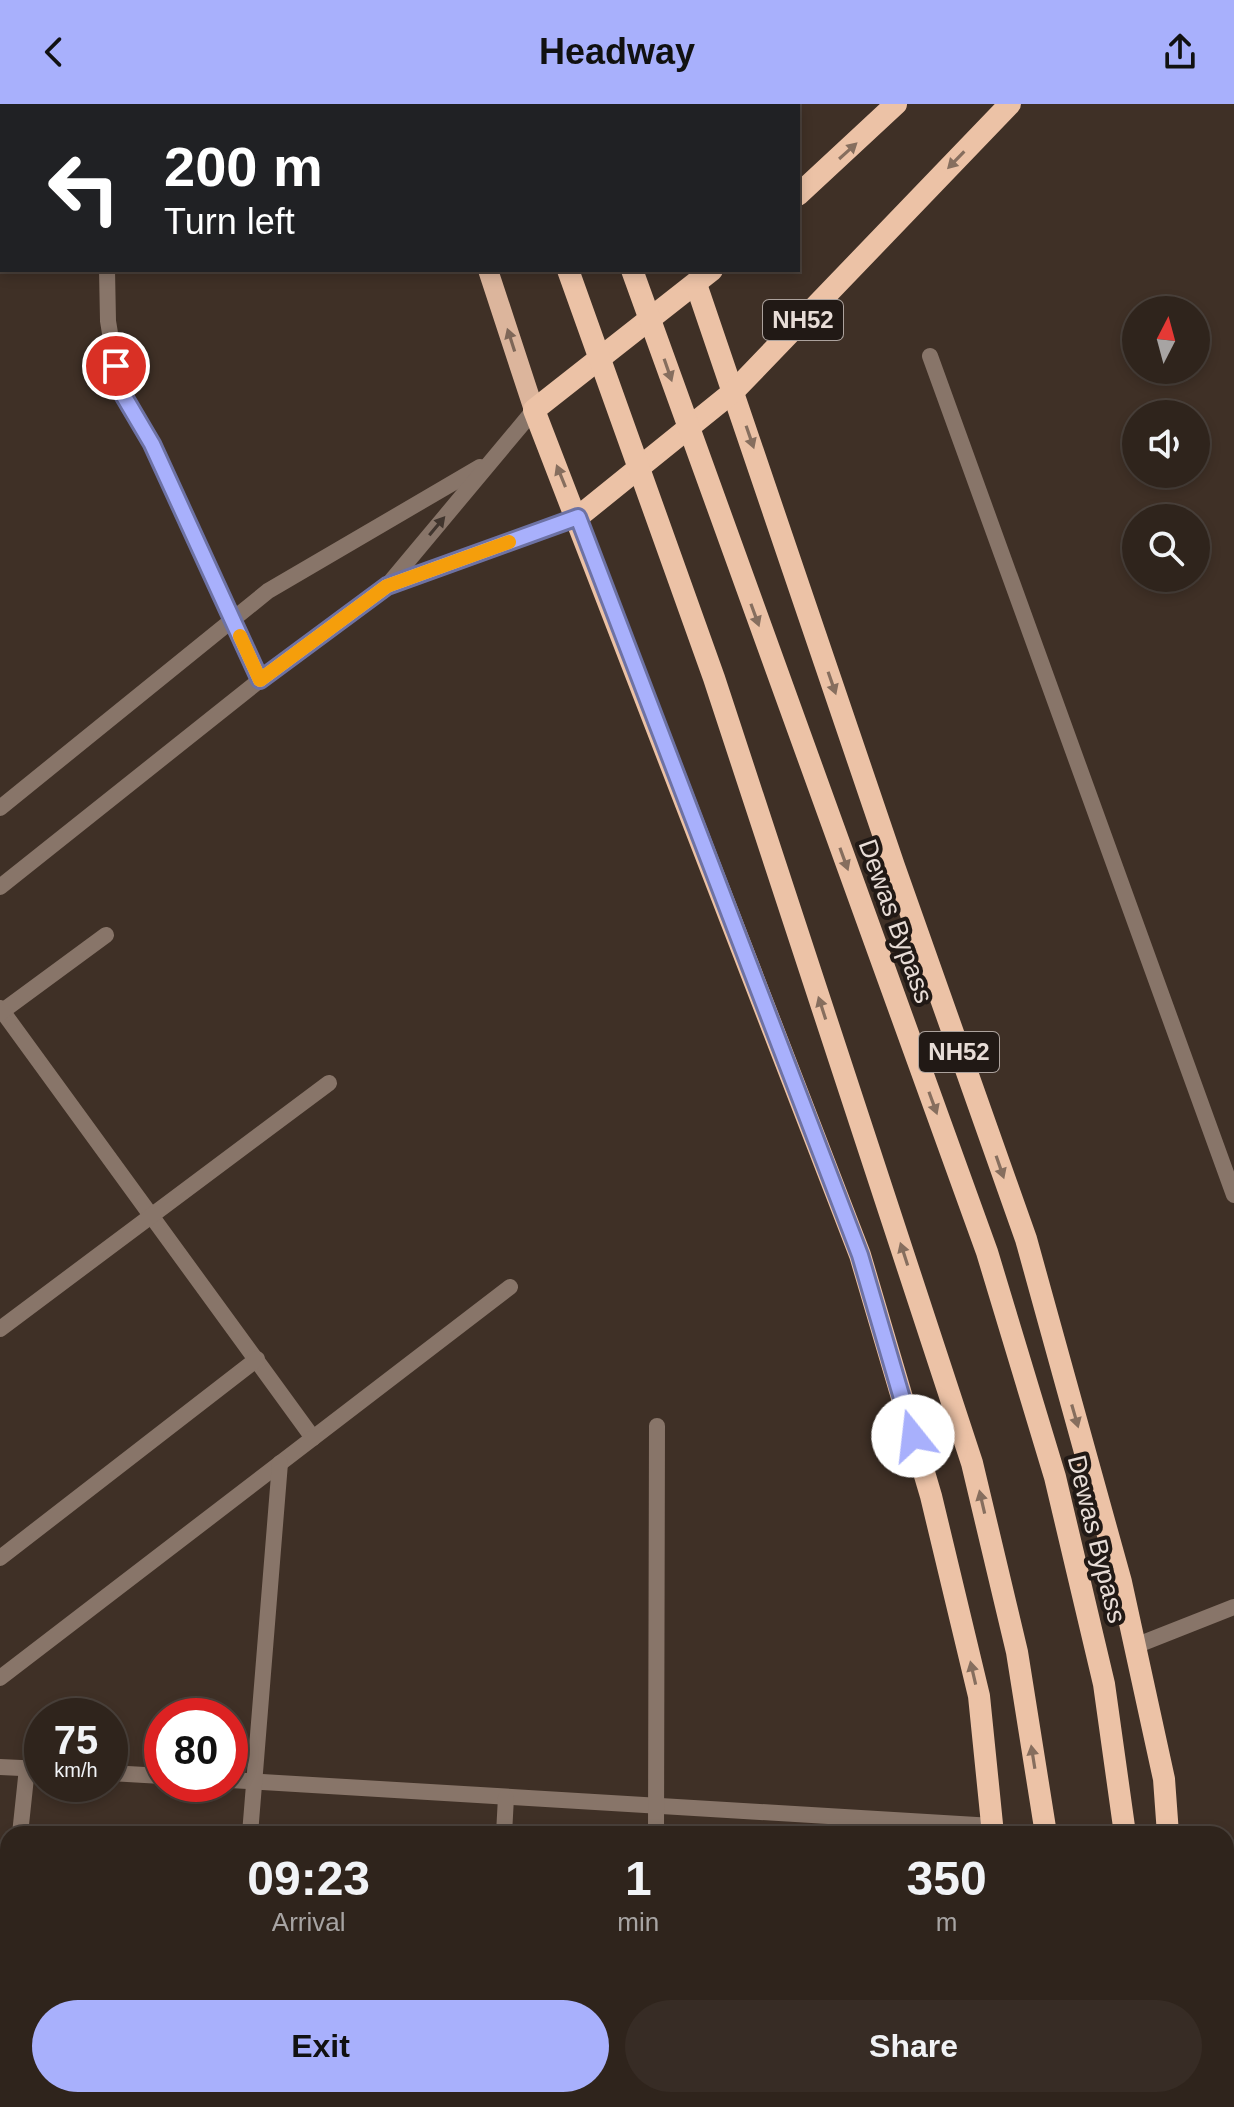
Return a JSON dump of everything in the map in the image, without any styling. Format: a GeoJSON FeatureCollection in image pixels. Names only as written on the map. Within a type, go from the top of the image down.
{"type":"FeatureCollection","features":[{"type":"Feature","properties":{"kind":"highway"},"geometry":{"type":"LineString","coordinates":[[800,193],[896,104]]}},
{"type":"Feature","properties":{"kind":"highway","name":"NH52"},"geometry":{"type":"LineString","coordinates":[[578,517],[734,391],[1010,104]]}},
{"type":"Feature","properties":{"kind":"highway"},"geometry":{"type":"LineString","coordinates":[[569,272],[714,678],[972,1463],[1017,1652],[1045,1826]]}},
{"type":"Feature","properties":{"kind":"highway","name":"Dewas Bypass"},"geometry":{"type":"LineString","coordinates":[[633,272],[987,1252],[1059,1492],[1104,1684],[1124,1826]]}},
{"type":"Feature","properties":{"kind":"highway","name":"NH52"},"geometry":{"type":"LineString","coordinates":[[534,410],[700,275],[734,391],[894,866],[1026,1239],[1121,1582],[1164,1779],[1167,1826]]}},
{"type":"Feature","properties":{"kind":"highway"},"geometry":{"type":"LineString","coordinates":[[534,410],[578,517],[860,1255],[931,1496],[975,1681],[993,1826]]}},
{"type":"Feature","properties":{"kind":"main road"},"geometry":{"type":"LineString","coordinates":[[489,272],[534,410]]}},
{"type":"Feature","properties":{"kind":"street"},"geometry":{"type":"LineString","coordinates":[[107,272],[108,321],[119,388],[152,444],[260,680]]}},
{"type":"Feature","properties":{"kind":"street"},"geometry":{"type":"LineString","coordinates":[[930,356],[1234,1195]]}},
{"type":"Feature","properties":{"kind":"street"},"geometry":{"type":"LineString","coordinates":[[0,887],[260,680],[387,586],[534,410]]}},
{"type":"Feature","properties":{"kind":"street"},"geometry":{"type":"LineString","coordinates":[[0,808],[268,591],[492,460]]}},
{"type":"Feature","properties":{"kind":"street"},"geometry":{"type":"LineString","coordinates":[[387,586],[578,517]]}},
{"type":"Feature","properties":{"kind":"street"},"geometry":{"type":"LineString","coordinates":[[106,935],[1,1011],[313,1438]]}},
{"type":"Feature","properties":{"kind":"street"},"geometry":{"type":"LineString","coordinates":[[0,1329],[329,1083]]}},
{"type":"Feature","properties":{"kind":"street"},"geometry":{"type":"LineString","coordinates":[[0,1678],[510,1287]]}},
{"type":"Feature","properties":{"kind":"street"},"geometry":{"type":"LineString","coordinates":[[0,1558],[257,1359]]}},
{"type":"Feature","properties":{"kind":"street"},"geometry":{"type":"LineString","coordinates":[[656,1826],[657,1426]]}},
{"type":"Feature","properties":{"kind":"street"},"geometry":{"type":"LineString","coordinates":[[251,1826],[280,1463]]}},
{"type":"Feature","properties":{"kind":"street"},"geometry":{"type":"LineString","coordinates":[[1135,1646],[1234,1607]]}},
{"type":"Feature","properties":{"kind":"street"},"geometry":{"type":"LineString","coordinates":[[0,1767],[24,1768]]}},
{"type":"Feature","properties":{"kind":"street"},"geometry":{"type":"LineString","coordinates":[[248,1781],[937,1826]]}},
{"type":"Feature","properties":{"kind":"street"},"geometry":{"type":"LineString","coordinates":[[504,1826],[506,1797]]}},
{"type":"Feature","properties":{"kind":"street"},"geometry":{"type":"LineString","coordinates":[[22,1826],[27,1802]]}},
{"type":"Feature","properties":{"kind":"slow traffic"},"geometry":{"type":"LineString","coordinates":[[240,636],[260,680],[387,586],[509,542]]}},
{"type":"Feature","properties":{"kind":"route"},"geometry":{"type":"LineString","coordinates":[[116,366],[119,388],[152,444],[260,680],[387,586],[578,517],[860,1255],[913,1436]]}}]}
